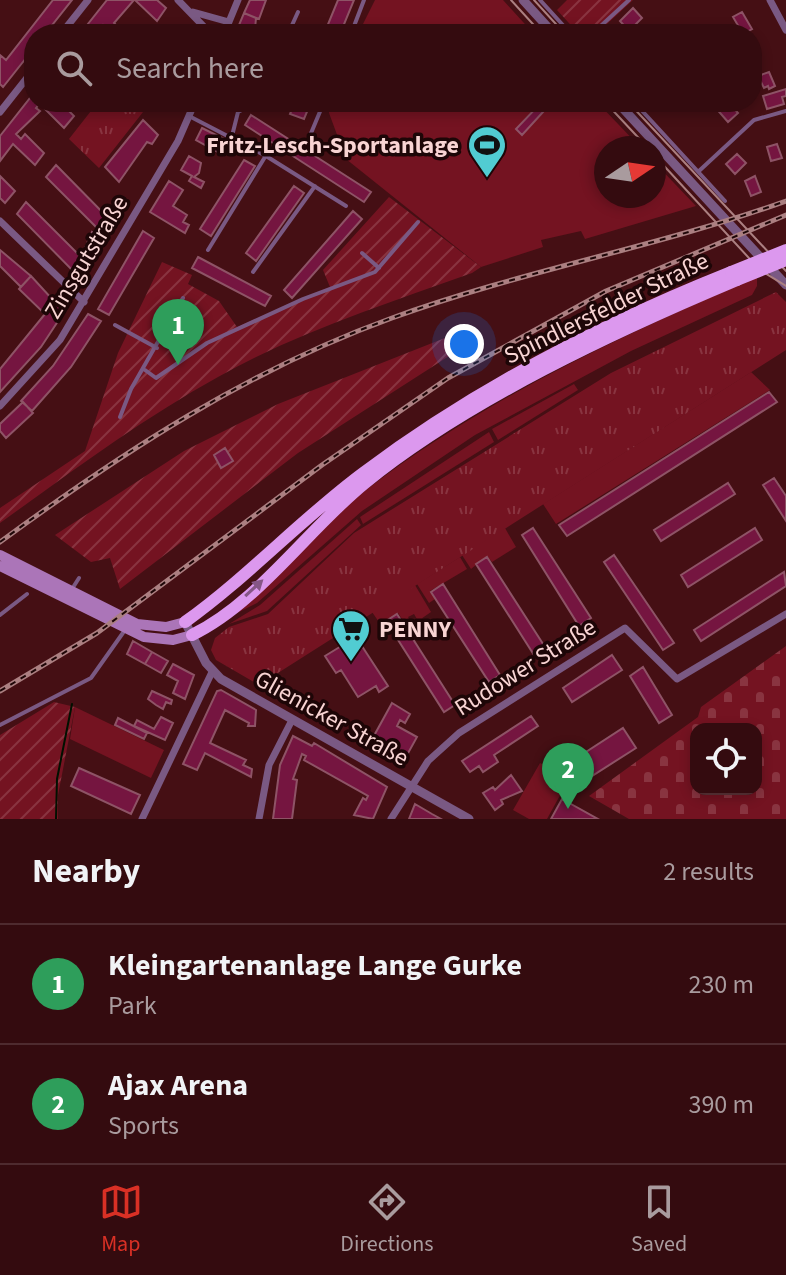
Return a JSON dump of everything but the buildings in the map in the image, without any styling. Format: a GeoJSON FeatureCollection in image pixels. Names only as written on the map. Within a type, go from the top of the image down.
{"type":"FeatureCollection","features":[{"type":"Feature","properties":{"kind":"highway","name":"Spindlersfelder Straße"},"geometry":{"type":"LineString","coordinates":[[192,635],[221,617],[324,517],[367,481],[429,438],[640,321],[786,250]]}},
{"type":"Feature","properties":{"kind":"highway","name":"Spindlersfelder Straße"},"geometry":{"type":"LineString","coordinates":[[185,622],[361,474],[483,394],[635,313],[786,260]]}},
{"type":"Feature","properties":{"kind":"main road"},"geometry":{"type":"LineString","coordinates":[[0,555],[128,624],[151,627],[185,622]]}},
{"type":"Feature","properties":{"kind":"main road"},"geometry":{"type":"LineString","coordinates":[[0,566],[161,640],[192,635]]}},
{"type":"Feature","properties":{"kind":"street"},"geometry":{"type":"LineString","coordinates":[[69,24],[88,0]]}},
{"type":"Feature","properties":{"kind":"street"},"geometry":{"type":"LineString","coordinates":[[178,0],[203,24]]}},
{"type":"Feature","properties":{"kind":"street"},"geometry":{"type":"LineString","coordinates":[[193,12],[229,22],[238,0]]}},
{"type":"Feature","properties":{"kind":"street"},"geometry":{"type":"LineString","coordinates":[[523,0],[545,24]]}},
{"type":"Feature","properties":{"kind":"street"},"geometry":{"type":"LineString","coordinates":[[770,0],[786,30]]}},
{"type":"Feature","properties":{"kind":"street"},"geometry":{"type":"LineString","coordinates":[[0,112],[24,82]]}},
{"type":"Feature","properties":{"kind":"street","name":"Zinsgutstraße"},"geometry":{"type":"LineString","coordinates":[[0,406],[39,366],[84,302],[191,112]]}},
{"type":"Feature","properties":{"kind":"street"},"geometry":{"type":"LineString","coordinates":[[626,112],[786,285]]}},
{"type":"Feature","properties":{"kind":"street"},"geometry":{"type":"LineString","coordinates":[[0,221],[84,302]]}},
{"type":"Feature","properties":{"kind":"street","name":"Rudower Straße"},"geometry":{"type":"LineString","coordinates":[[411,785],[428,761],[459,733],[625,628],[677,679],[786,614]]}},
{"type":"Feature","properties":{"kind":"street"},"geometry":{"type":"LineString","coordinates":[[142,819],[212,672],[185,622]]}},
{"type":"Feature","properties":{"kind":"street","name":"Glienicker Straße"},"geometry":{"type":"LineString","coordinates":[[212,672],[469,819]]}},
{"type":"Feature","properties":{"kind":"street"},"geometry":{"type":"LineString","coordinates":[[259,819],[269,765],[292,720]]}},
{"type":"Feature","properties":{"kind":"street"},"geometry":{"type":"LineString","coordinates":[[391,819],[411,785]]}},
{"type":"Feature","properties":{"kind":"lane"},"geometry":{"type":"LineString","coordinates":[[355,24],[364,0]]}},
{"type":"Feature","properties":{"kind":"lane"},"geometry":{"type":"LineString","coordinates":[[540,0],[562,24]]}},
{"type":"Feature","properties":{"kind":"lane"},"geometry":{"type":"LineString","coordinates":[[603,24],[629,0]]}},
{"type":"Feature","properties":{"kind":"lane"},"geometry":{"type":"LineString","coordinates":[[293,24],[298,12]]}},
{"type":"Feature","properties":{"kind":"lane"},"geometry":{"type":"LineString","coordinates":[[699,171],[754,120],[786,111]]}},
{"type":"Feature","properties":{"kind":"lane"},"geometry":{"type":"LineString","coordinates":[[232,136],[238,112]]}},
{"type":"Feature","properties":{"kind":"lane"},"geometry":{"type":"LineString","coordinates":[[309,138],[320,112]]}},
{"type":"Feature","properties":{"kind":"lane"},"geometry":{"type":"LineString","coordinates":[[643,112],[725,201]]}},
{"type":"Feature","properties":{"kind":"lane"},"geometry":{"type":"LineString","coordinates":[[189,116],[232,136],[346,206]]}},
{"type":"Feature","properties":{"kind":"lane"},"geometry":{"type":"LineString","coordinates":[[208,250],[266,156]]}},
{"type":"Feature","properties":{"kind":"lane"},"geometry":{"type":"LineString","coordinates":[[253,272],[315,186]]}},
{"type":"Feature","properties":{"kind":"lane"},"geometry":{"type":"LineString","coordinates":[[145,370],[156,378],[207,343],[379,268],[418,222]]}},
{"type":"Feature","properties":{"kind":"lane"},"geometry":{"type":"LineString","coordinates":[[362,253],[379,268]]}},
{"type":"Feature","properties":{"kind":"lane"},"geometry":{"type":"LineString","coordinates":[[120,417],[131,389],[145,370],[183,298]]}},
{"type":"Feature","properties":{"kind":"lane"},"geometry":{"type":"LineString","coordinates":[[115,325],[157,348]]}},
{"type":"Feature","properties":{"kind":"lane"},"geometry":{"type":"LineString","coordinates":[[71,592],[79,578]]}},
{"type":"Feature","properties":{"kind":"lane"},"geometry":{"type":"LineString","coordinates":[[0,615],[27,594]]}},
{"type":"Feature","properties":{"kind":"lane"},"geometry":{"type":"LineString","coordinates":[[0,725],[91,678],[128,624]]}},
{"type":"Feature","properties":{"kind":"green space"},"geometry":{"type":"Polygon","coordinates":[[[375,0],[503,0],[525,24],[363,24],[375,0]]]}},
{"type":"Feature","properties":{"kind":"green space"},"geometry":{"type":"Polygon","coordinates":[[[567,0],[633,0],[607,24],[570,24],[557,10],[567,0]]]}},
{"type":"Feature","properties":{"kind":"green space"},"geometry":{"type":"Polygon","coordinates":[[[90,112],[143,112],[99,168],[69,139],[90,112]]]}},
{"type":"Feature","properties":{"kind":"green space","name":"Fritz-Lesch-Sportanlage"},"geometry":{"type":"Polygon","coordinates":[[[329,112],[607,112],[630,136],[594,136],[594,208],[666,208],[666,175],[696,206],[585,239],[581,231],[541,240],[543,247],[481,267],[346,159],[329,112]]]}},
{"type":"Feature","properties":{"kind":"green space"},"geometry":{"type":"Polygon","coordinates":[[[389,197],[481,267],[311,332],[248,361],[134,428],[0,523],[0,508],[85,451],[118,353],[162,262],[192,275],[188,284],[219,301],[237,327],[330,287],[323,270],[389,197]]]}},
{"type":"Feature","properties":{"kind":"green space"},"geometry":{"type":"Polygon","coordinates":[[[757,277],[757,286],[752,295],[631,351],[475,435],[362,511],[257,603],[227,618],[312,536],[411,457],[506,398],[604,346],[757,277]]]}},
{"type":"Feature","properties":{"kind":"green space"},"geometry":{"type":"Polygon","coordinates":[[[776,292],[786,302],[786,350],[259,685],[216,660],[211,650],[215,638],[229,627],[268,614],[354,533],[611,373],[776,292]]]}},
{"type":"Feature","properties":{"kind":"green space"},"geometry":{"type":"Polygon","coordinates":[[[455,334],[460,349],[298,453],[120,589],[110,558],[91,562],[55,535],[184,451],[278,404],[455,334]]]}},
{"type":"Feature","properties":{"kind":"green space"},"geometry":{"type":"Polygon","coordinates":[[[751,372],[770,390],[556,524],[543,504],[751,372]]]}},
{"type":"Feature","properties":{"kind":"green space"},"geometry":{"type":"Polygon","coordinates":[[[574,384],[578,390],[498,440],[492,429],[574,384]]]}},
{"type":"Feature","properties":{"kind":"green space"},"geometry":{"type":"Polygon","coordinates":[[[489,432],[494,442],[363,524],[360,517],[489,432]]]}},
{"type":"Feature","properties":{"kind":"green space"},"geometry":{"type":"Polygon","coordinates":[[[357,519],[361,525],[267,611],[229,624],[260,605],[357,519]]]}},
{"type":"Feature","properties":{"kind":"green space"},"geometry":{"type":"Polygon","coordinates":[[[505,528],[516,547],[492,562],[487,556],[471,569],[462,555],[505,528]]]}},
{"type":"Feature","properties":{"kind":"green space"},"geometry":{"type":"Polygon","coordinates":[[[460,557],[467,569],[430,591],[435,599],[429,603],[417,584],[460,557]]]}},
{"type":"Feature","properties":{"kind":"green space"},"geometry":{"type":"Polygon","coordinates":[[[415,585],[431,612],[418,621],[414,614],[408,617],[413,625],[408,628],[398,613],[381,625],[372,612],[415,585]]]}},
{"type":"Feature","properties":{"kind":"green space"},"geometry":{"type":"Polygon","coordinates":[[[786,646],[786,819],[629,819],[589,796],[698,717],[701,707],[786,646]]]}},
{"type":"Feature","properties":{"kind":"green space"},"geometry":{"type":"Polygon","coordinates":[[[54,702],[75,707],[58,795],[58,819],[0,819],[0,735],[54,702]]]}},
{"type":"Feature","properties":{"kind":"green space"},"geometry":{"type":"Polygon","coordinates":[[[75,707],[164,750],[151,778],[70,739],[75,707]]]}},
{"type":"Feature","properties":{"kind":"green space"},"geometry":{"type":"Polygon","coordinates":[[[540,763],[569,779],[547,819],[529,819],[513,810],[540,763]]]}},
{"type":"Feature","properties":{"kind":"waterway"},"geometry":{"type":"LineString","coordinates":[[56,819],[57,779],[72,704]]}},
{"type":"Feature","properties":{"kind":"tram line"},"geometry":{"type":"LineString","coordinates":[[511,0],[533,24]]}},
{"type":"Feature","properties":{"kind":"tram line"},"geometry":{"type":"LineString","coordinates":[[534,0],[556,24]]}},
{"type":"Feature","properties":{"kind":"tram line"},"geometry":{"type":"LineString","coordinates":[[614,112],[637,136]]}},
{"type":"Feature","properties":{"kind":"tram line"},"geometry":{"type":"LineString","coordinates":[[637,112],[786,271]]}},
{"type":"Feature","properties":{"kind":"tram line"},"geometry":{"type":"LineString","coordinates":[[666,168],[760,270],[786,286]]}},
{"type":"Feature","properties":{"kind":"railway"},"geometry":{"type":"LineString","coordinates":[[0,542],[93,476],[188,416],[287,362],[339,339],[441,301],[688,232],[786,201]]}},
{"type":"Feature","properties":{"kind":"railway"},"geometry":{"type":"LineString","coordinates":[[0,691],[97,633],[322,465],[448,378],[606,291],[786,215]]}},
{"type":"Feature","properties":{"kind":"place","name":"Fritz-Lesch-Sportanlage"},"geometry":{"type":"Point","coordinates":[487,179]}},
{"type":"Feature","properties":{"kind":"place","name":"Kleingartenanlage Lange Gurke"},"geometry":{"type":"Point","coordinates":[178,365]}},
{"type":"Feature","properties":{"kind":"place","name":"PENNY"},"geometry":{"type":"Point","coordinates":[351,663]}},
{"type":"Feature","properties":{"kind":"place","name":"Ajax Arena"},"geometry":{"type":"Point","coordinates":[568,809]}}]}
